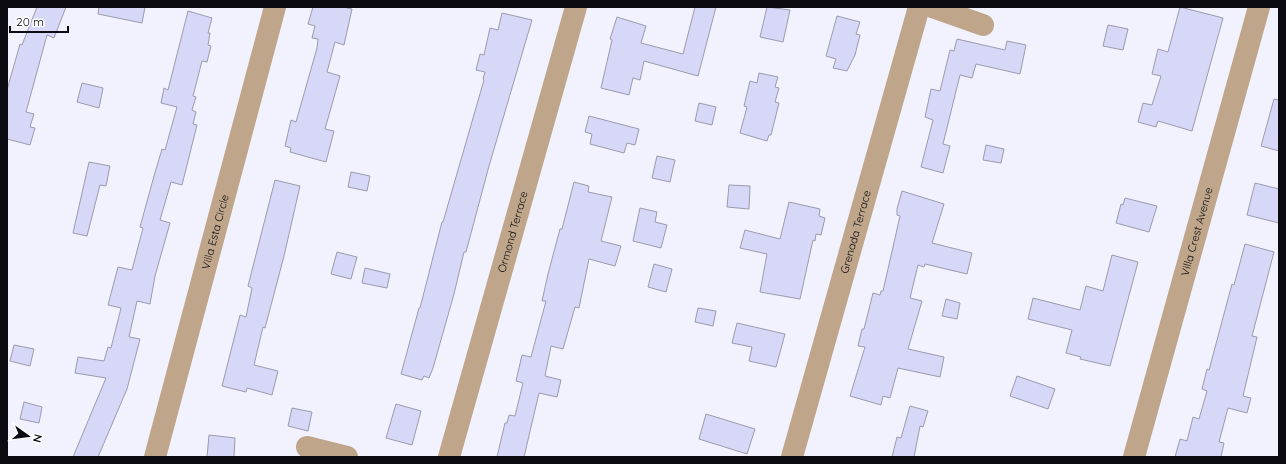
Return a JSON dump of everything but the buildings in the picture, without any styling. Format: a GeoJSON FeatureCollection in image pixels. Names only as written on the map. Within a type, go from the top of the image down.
{"type":"FeatureCollection","features":[{"type":"Feature","properties":{"kind":"street","name":"Villa Esta Circle"},"geometry":{"type":"LineString","coordinates":[[155,457],[275,7]]}},
{"type":"Feature","properties":{"kind":"street","name":"Ormond Terrace"},"geometry":{"type":"LineString","coordinates":[[449,457],[576,7]]}},
{"type":"Feature","properties":{"kind":"street","name":"Grenada Terrace"},"geometry":{"type":"LineString","coordinates":[[792,457],[919,7]]}},
{"type":"Feature","properties":{"kind":"street"},"geometry":{"type":"LineString","coordinates":[[932,7],[983,25]]}},
{"type":"Feature","properties":{"kind":"street","name":"Villa Crest Avenue"},"geometry":{"type":"LineString","coordinates":[[1134,457],[1259,7]]}},
{"type":"Feature","properties":{"kind":"street"},"geometry":{"type":"LineString","coordinates":[[307,447],[347,457]]}}]}
